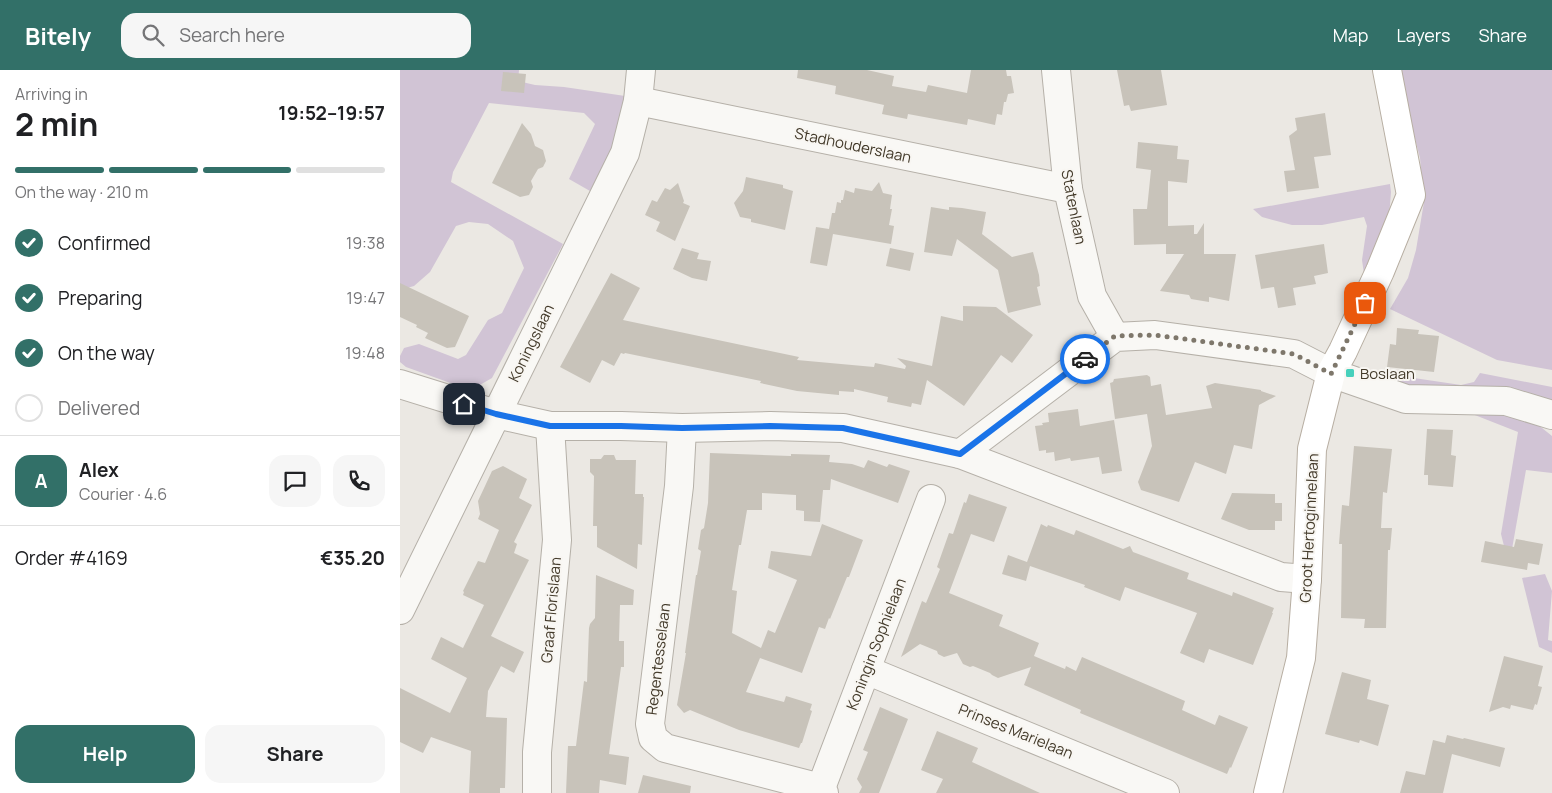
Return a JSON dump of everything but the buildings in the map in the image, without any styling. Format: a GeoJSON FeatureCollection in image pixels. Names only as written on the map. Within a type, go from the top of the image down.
{"type":"FeatureCollection","features":[{"type":"Feature","properties":{"kind":"main road","name":"Groot Hertoginnelaan"},"geometry":{"type":"LineString","coordinates":[[1268,793],[1301,658],[1307,579],[1312,450],[1331,374],[1380,271],[1411,195],[1388,70]]}},
{"type":"Feature","properties":{"kind":"street","name":"Koningslaan"},"geometry":{"type":"LineString","coordinates":[[400,610],[626,153],[638,101],[641,70]]}},
{"type":"Feature","properties":{"kind":"street","name":"Statenlaan"},"geometry":{"type":"LineString","coordinates":[[1056,70],[1068,188],[1092,296],[1115,336]]}},
{"type":"Feature","properties":{"kind":"street","name":"Stadhouderslaan"},"geometry":{"type":"LineString","coordinates":[[638,101],[1068,188]]}},
{"type":"Feature","properties":{"kind":"street"},"geometry":{"type":"LineString","coordinates":[[960,454],[1115,336],[1155,335],[1294,354],[1331,374],[1406,399],[1506,401],[1552,415]]}},
{"type":"Feature","properties":{"kind":"street"},"geometry":{"type":"LineString","coordinates":[[400,384],[496,414],[550,426],[682,428],[770,426],[843,428],[960,454],[1281,577],[1307,579]]}},
{"type":"Feature","properties":{"kind":"street","name":"Graaf Florislaan"},"geometry":{"type":"LineString","coordinates":[[537,793],[537,752],[557,540],[550,426]]}},
{"type":"Feature","properties":{"kind":"street","name":"Regentesselaan"},"geometry":{"type":"LineString","coordinates":[[682,428],[680,486],[650,724],[653,738],[666,748],[822,791]]}},
{"type":"Feature","properties":{"kind":"street","name":"Koningin Sophielaan"},"geometry":{"type":"LineString","coordinates":[[822,791],[931,499]]}},
{"type":"Feature","properties":{"kind":"street","name":"Prinses Marielaan"},"geometry":{"type":"LineString","coordinates":[[866,670],[1166,793]]}},
{"type":"Feature","properties":{"kind":"shaded area"},"geometry":{"type":"Polygon","coordinates":[[[400,70],[519,70],[518,81],[535,85],[564,87],[632,97],[623,129],[590,191],[569,179],[595,124],[584,113],[489,103],[453,172],[451,182],[563,244],[492,378],[478,386],[456,385],[406,367],[400,362],[400,356],[404,348],[419,344],[458,359],[466,355],[488,320],[502,313],[524,268],[513,241],[488,224],[469,222],[456,226],[430,272],[414,286],[400,290],[400,70]]]}},
{"type":"Feature","properties":{"kind":"shaded area"},"geometry":{"type":"Polygon","coordinates":[[[1400,70],[1552,70],[1552,370],[1497,360],[1390,309],[1408,278],[1416,250],[1424,202],[1420,158],[1404,96],[1400,70]]]}},
{"type":"Feature","properties":{"kind":"shaded area"},"geometry":{"type":"Polygon","coordinates":[[[1390,184],[1388,231],[1364,274],[1362,260],[1367,226],[1364,217],[1322,225],[1292,225],[1262,217],[1253,209],[1390,184]]]}},
{"type":"Feature","properties":{"kind":"shaded area"},"geometry":{"type":"Polygon","coordinates":[[[1360,370],[1461,385],[1474,382],[1480,373],[1552,387],[1552,402],[1410,390],[1360,370]]]}},
{"type":"Feature","properties":{"kind":"shaded area"},"geometry":{"type":"Polygon","coordinates":[[[1457,408],[1521,411],[1552,436],[1552,473],[1526,470],[1509,566],[1501,534],[1518,432],[1457,408]]]}},
{"type":"Feature","properties":{"kind":"shaded area"},"geometry":{"type":"Polygon","coordinates":[[[1545,574],[1552,591],[1548,640],[1552,641],[1552,653],[1539,647],[1522,578],[1545,574]]]}},
{"type":"Feature","properties":{"kind":"way so far"},"geometry":{"type":"LineString","coordinates":[[1085,359],[1115,336],[1155,335],[1294,354],[1331,374],[1365,303]]}},
{"type":"Feature","properties":{"kind":"place","name":"Boslaan"},"geometry":{"type":"Point","coordinates":[1350,373]}},
{"type":"Feature","properties":{"kind":"route"},"geometry":{"type":"LineString","coordinates":[[464,404],[496,414],[550,426],[682,428],[770,426],[843,428],[960,454],[1085,359]]}}]}
